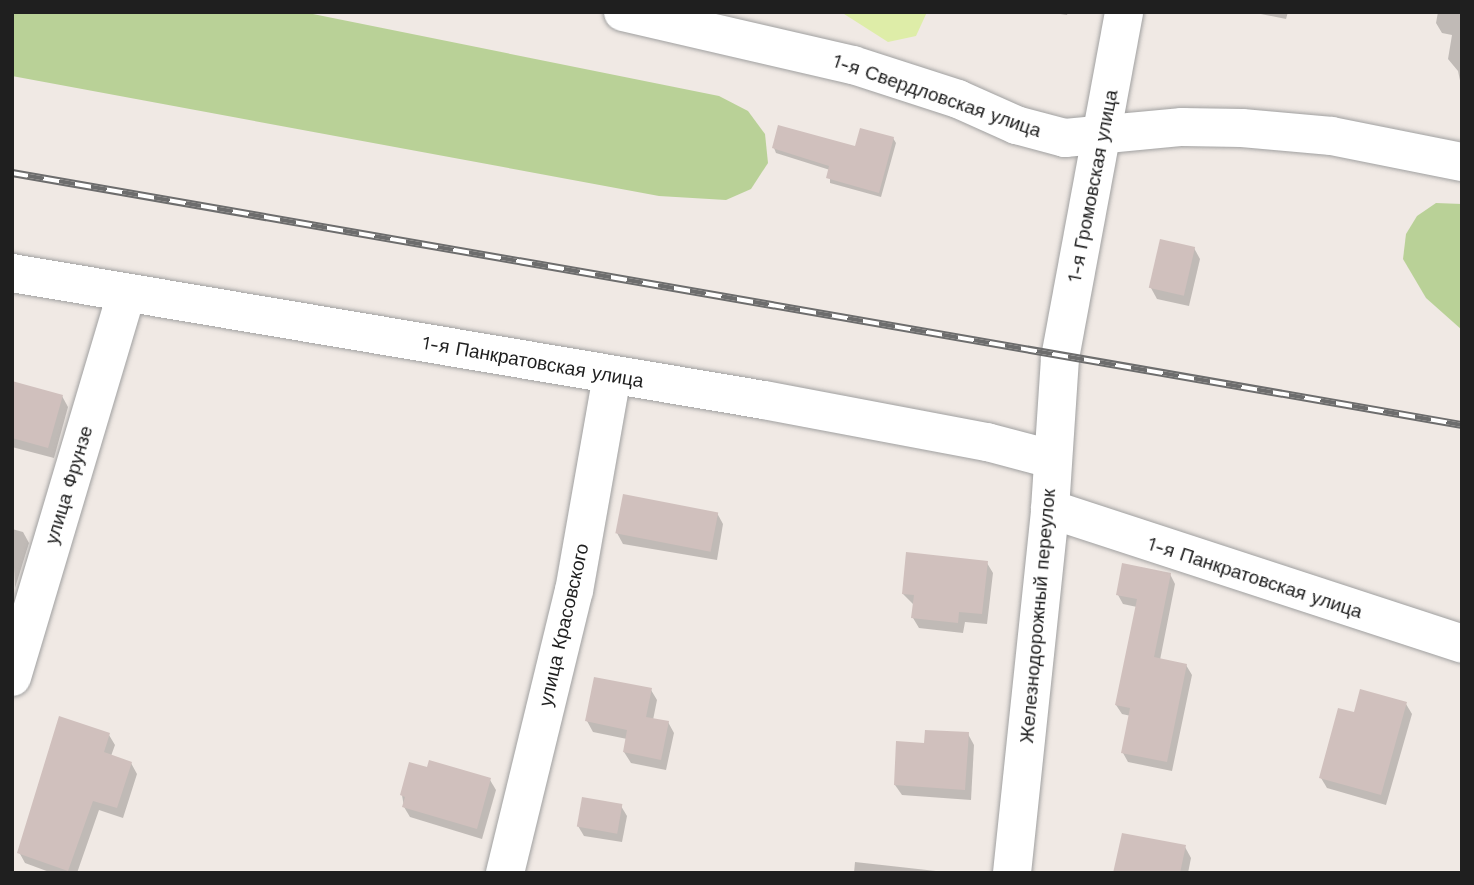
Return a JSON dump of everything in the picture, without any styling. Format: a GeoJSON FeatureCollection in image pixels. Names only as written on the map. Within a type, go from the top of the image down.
{"type":"FeatureCollection","features":[{"type":"Feature","properties":{"kind":"street","name":"1-я Свердловская улица"},"geometry":{"type":"LineString","coordinates":[[623,12],[853,65],[958,99],[1016,125],[1065,138],[1182,127],[1242,128],[1332,136],[1462,162]]}},
{"type":"Feature","properties":{"kind":"street","name":"1-я Громовская улица"},"geometry":{"type":"LineString","coordinates":[[1060,358],[1105,134],[1124,12]]}},
{"type":"Feature","properties":{"kind":"street","name":"1-я Панкратовская улица"},"geometry":{"type":"LineString","coordinates":[[12,274],[612,375],[988,442],[1051,459]]}},
{"type":"Feature","properties":{"kind":"street","name":"улица Фрунзе"},"geometry":{"type":"LineString","coordinates":[[12,677],[126,293]]}},
{"type":"Feature","properties":{"kind":"street","name":"Железнодорожный переулок"},"geometry":{"type":"LineString","coordinates":[[1012,873],[1049,509],[1060,358]]}},
{"type":"Feature","properties":{"kind":"street","name":"улица Красовского"},"geometry":{"type":"LineString","coordinates":[[505,873],[575,591],[612,375]]}},
{"type":"Feature","properties":{"kind":"street","name":"1-я Панкратовская улица"},"geometry":{"type":"LineString","coordinates":[[1049,509],[1462,645]]}},
{"type":"Feature","properties":{"kind":"green space"},"geometry":{"type":"Polygon","coordinates":[[[12,12],[303,12],[719,96],[748,111],[765,134],[768,163],[751,189],[726,200],[659,196],[12,76],[12,12]]]}},
{"type":"Feature","properties":{"kind":"green space"},"geometry":{"type":"Polygon","coordinates":[[[841,12],[927,12],[916,36],[888,42],[841,12]]]}},
{"type":"Feature","properties":{"kind":"green space"},"geometry":{"type":"Polygon","coordinates":[[[1436,203],[1462,204],[1462,330],[1426,298],[1403,259],[1406,234],[1417,216],[1436,203]]]}},
{"type":"Feature","properties":{"kind":"building"},"geometry":{"type":"Polygon","coordinates":[[[778,125],[855,146],[860,128],[894,137],[879,193],[826,178],[829,166],[772,148],[778,125]]]}},
{"type":"Feature","properties":{"kind":"building"},"geometry":{"type":"Polygon","coordinates":[[[1160,239],[1195,247],[1184,296],[1149,288],[1160,239]]]}},
{"type":"Feature","properties":{"kind":"building"},"geometry":{"type":"Polygon","coordinates":[[[12,381],[63,395],[48,448],[12,438],[12,381]]]}},
{"type":"Feature","properties":{"kind":"building"},"geometry":{"type":"Polygon","coordinates":[[[623,494],[718,513],[711,552],[615,533],[623,494]]]}},
{"type":"Feature","properties":{"kind":"building"},"geometry":{"type":"Polygon","coordinates":[[[906,552],[988,561],[982,614],[959,612],[958,623],[911,618],[914,595],[902,594],[906,552]]]}},
{"type":"Feature","properties":{"kind":"building"},"geometry":{"type":"Polygon","coordinates":[[[1122,563],[1171,573],[1154,657],[1187,664],[1167,762],[1121,753],[1130,708],[1115,705],[1137,599],[1116,595],[1122,563]]]}},
{"type":"Feature","properties":{"kind":"building"},"geometry":{"type":"Polygon","coordinates":[[[594,677],[652,688],[646,717],[669,721],[661,760],[623,752],[627,730],[585,721],[594,677]]]}},
{"type":"Feature","properties":{"kind":"building"},"geometry":{"type":"Polygon","coordinates":[[[1360,689],[1407,702],[1381,795],[1319,778],[1338,708],[1354,712],[1360,689]]]}},
{"type":"Feature","properties":{"kind":"building"},"geometry":{"type":"Polygon","coordinates":[[[59,716],[110,733],[104,752],[132,762],[117,808],[93,801],[68,871],[17,853],[59,716]]]}},
{"type":"Feature","properties":{"kind":"building"},"geometry":{"type":"Polygon","coordinates":[[[925,730],[969,732],[965,790],[894,785],[896,741],[924,743],[925,730]]]}},
{"type":"Feature","properties":{"kind":"building"},"geometry":{"type":"Polygon","coordinates":[[[429,760],[491,778],[477,829],[402,807],[405,797],[400,795],[409,762],[427,767],[429,760]]]}},
{"type":"Feature","properties":{"kind":"building"},"geometry":{"type":"Polygon","coordinates":[[[582,797],[622,804],[617,834],[577,827],[582,797]]]}},
{"type":"Feature","properties":{"kind":"building"},"geometry":{"type":"Polygon","coordinates":[[[1122,833],[1186,845],[1180,873],[1113,873],[1122,833]]]}},
{"type":"Feature","properties":{"kind":"railway"},"geometry":{"type":"LineString","coordinates":[[12,173],[1462,425]]}}]}
